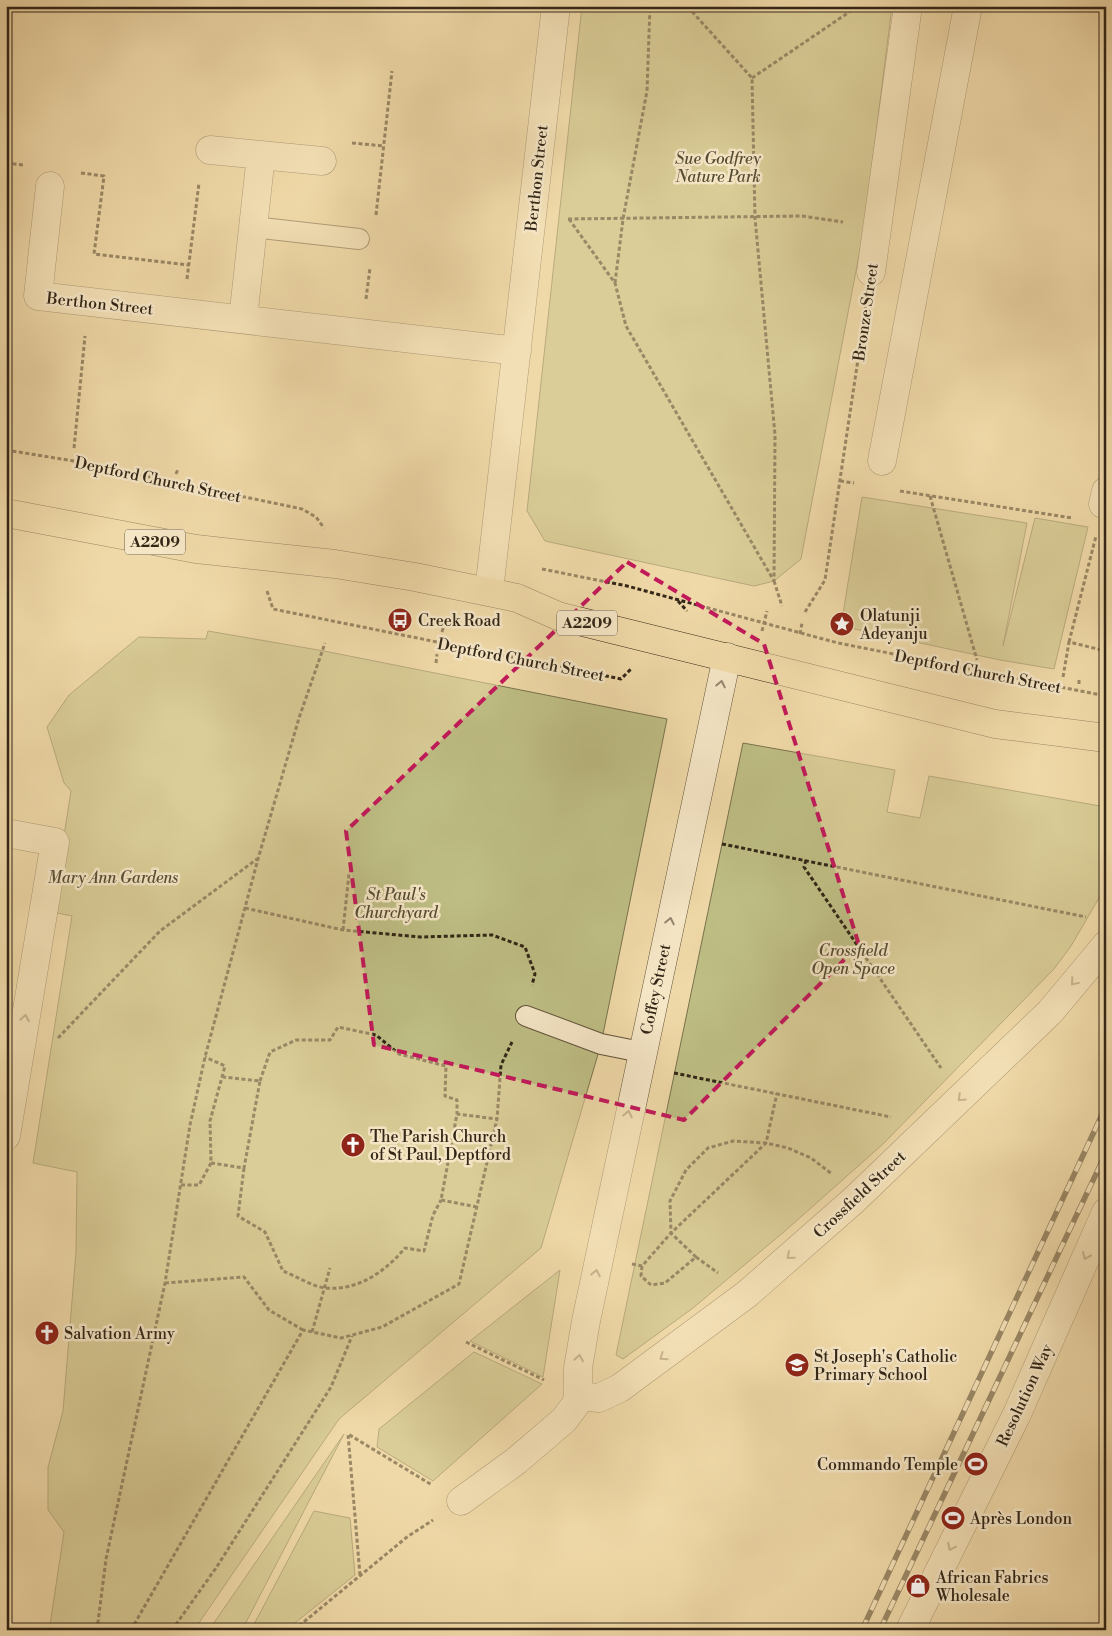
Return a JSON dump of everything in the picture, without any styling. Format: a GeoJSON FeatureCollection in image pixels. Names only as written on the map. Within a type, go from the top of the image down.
{"type":"FeatureCollection","features":[{"type":"Feature","properties":{"kind":"main road","name":"A2209"},"geometry":{"type":"LineString","coordinates":[[7,511],[154,542],[254,557],[335,564],[489,591],[517,598],[558,616],[660,640]]}},
{"type":"Feature","properties":{"kind":"main road"},"geometry":{"type":"LineString","coordinates":[[660,640],[995,724],[1106,738]]}},
{"type":"Feature","properties":{"kind":"street","name":"Berthon Street"},"geometry":{"type":"LineString","coordinates":[[489,591],[556,6]]}},
{"type":"Feature","properties":{"kind":"street","name":"Bronze Street"},"geometry":{"type":"LineString","coordinates":[[871,272],[908,6]]}},
{"type":"Feature","properties":{"kind":"street"},"geometry":{"type":"LineString","coordinates":[[882,461],[968,6]]}},
{"type":"Feature","properties":{"kind":"street"},"geometry":{"type":"LineString","coordinates":[[210,150],[322,161]]}},
{"type":"Feature","properties":{"kind":"street"},"geometry":{"type":"LineString","coordinates":[[243,319],[261,155]]}},
{"type":"Feature","properties":{"kind":"street","name":"Berthon Street"},"geometry":{"type":"LineString","coordinates":[[50,186],[38,296],[517,351]]}},
{"type":"Feature","properties":{"kind":"street","name":"Coffey Street"},"geometry":{"type":"LineString","coordinates":[[578,1396],[578,1368],[586,1321],[641,1052],[726,657]]}},
{"type":"Feature","properties":{"kind":"street"},"geometry":{"type":"LineString","coordinates":[[6,833],[55,842],[6,1136]]}},
{"type":"Feature","properties":{"kind":"street","name":"Crossfield Street"},"geometry":{"type":"LineString","coordinates":[[578,1396],[599,1398],[620,1388],[689,1340],[747,1294],[861,1194],[1050,1012],[1106,945]]}},
{"type":"Feature","properties":{"kind":"street","name":"Resolution Way"},"geometry":{"type":"LineString","coordinates":[[910,1630],[1016,1414],[1106,1212]]}},
{"type":"Feature","properties":{"kind":"street"},"geometry":{"type":"LineString","coordinates":[[461,1501],[516,1461],[564,1420],[578,1396]]}},
{"type":"Feature","properties":{"kind":"lane"},"geometry":{"type":"LineString","coordinates":[[253,227],[359,240]]}},
{"type":"Feature","properties":{"kind":"lane"},"geometry":{"type":"LineString","coordinates":[[526,1016],[601,1044],[641,1052]]}},
{"type":"Feature","properties":{"kind":"path"},"geometry":{"type":"LineString","coordinates":[[615,283],[623,219],[647,92],[650,6]]}},
{"type":"Feature","properties":{"kind":"path"},"geometry":{"type":"LineString","coordinates":[[687,6],[752,78],[755,218],[775,435],[774,581]]}},
{"type":"Feature","properties":{"kind":"path"},"geometry":{"type":"LineString","coordinates":[[752,78],[858,6]]}},
{"type":"Feature","properties":{"kind":"path"},"geometry":{"type":"LineString","coordinates":[[375,224],[392,72]]}},
{"type":"Feature","properties":{"kind":"path"},"geometry":{"type":"LineString","coordinates":[[6,163],[26,166]]}},
{"type":"Feature","properties":{"kind":"path"},"geometry":{"type":"LineString","coordinates":[[75,172],[104,176],[94,254],[189,264]]}},
{"type":"Feature","properties":{"kind":"path"},"geometry":{"type":"LineString","coordinates":[[186,284],[200,177]]}},
{"type":"Feature","properties":{"kind":"path"},"geometry":{"type":"LineString","coordinates":[[560,219],[802,216],[849,223]]}},
{"type":"Feature","properties":{"kind":"path"},"geometry":{"type":"LineString","coordinates":[[569,219],[615,283],[626,326],[774,581],[782,606]]}},
{"type":"Feature","properties":{"kind":"path"},"geometry":{"type":"LineString","coordinates":[[366,303],[370,264]]}},
{"type":"Feature","properties":{"kind":"path","name":"Bronze Street"},"geometry":{"type":"LineString","coordinates":[[805,612],[825,580],[871,272]]}},
{"type":"Feature","properties":{"kind":"path"},"geometry":{"type":"LineString","coordinates":[[74,448],[86,326]]}},
{"type":"Feature","properties":{"kind":"path","name":"Deptford Church Street"},"geometry":{"type":"LineString","coordinates":[[6,450],[74,461],[302,509],[322,523],[335,564]]}},
{"type":"Feature","properties":{"kind":"path"},"geometry":{"type":"LineString","coordinates":[[176,474],[178,469]]}},
{"type":"Feature","properties":{"kind":"path"},"geometry":{"type":"LineString","coordinates":[[840,481],[859,484]]}},
{"type":"Feature","properties":{"kind":"path"},"geometry":{"type":"LineString","coordinates":[[895,490],[930,496],[1103,506],[1069,642],[1063,677]]}},
{"type":"Feature","properties":{"kind":"path"},"geometry":{"type":"LineString","coordinates":[[930,496],[977,660]]}},
{"type":"Feature","properties":{"kind":"path","name":"Deptford Church Street"},"geometry":{"type":"LineString","coordinates":[[254,557],[273,609],[420,640],[621,679],[660,640]]}},
{"type":"Feature","properties":{"kind":"path","name":"Deptford Church Street"},"geometry":{"type":"LineString","coordinates":[[517,598],[542,568],[627,586],[800,634],[847,645],[1106,696]]}},
{"type":"Feature","properties":{"kind":"path"},"geometry":{"type":"LineString","coordinates":[[800,634],[802,623]]}},
{"type":"Feature","properties":{"kind":"path","name":"Deptford Church Street"},"geometry":{"type":"LineString","coordinates":[[756,626],[764,624]]}},
{"type":"Feature","properties":{"kind":"path"},"geometry":{"type":"LineString","coordinates":[[442,632],[444,625]]}},
{"type":"Feature","properties":{"kind":"path"},"geometry":{"type":"LineString","coordinates":[[1069,642],[1106,651]]}},
{"type":"Feature","properties":{"kind":"path"},"geometry":{"type":"LineString","coordinates":[[96,1630],[106,1559],[165,1283],[190,1125],[205,1057],[258,859],[300,718],[325,643]]}},
{"type":"Feature","properties":{"kind":"path"},"geometry":{"type":"LineString","coordinates":[[436,663],[437,654]]}},
{"type":"Feature","properties":{"kind":"path"},"geometry":{"type":"LineString","coordinates":[[1079,684],[1080,678]]}},
{"type":"Feature","properties":{"kind":"path"},"geometry":{"type":"LineString","coordinates":[[721,844],[1095,918]]}},
{"type":"Feature","properties":{"kind":"path"},"geometry":{"type":"LineString","coordinates":[[21,1041],[52,1045],[160,931],[258,859]]}},
{"type":"Feature","properties":{"kind":"path"},"geometry":{"type":"LineString","coordinates":[[806,860],[804,867],[944,1073]]}},
{"type":"Feature","properties":{"kind":"path"},"geometry":{"type":"LineString","coordinates":[[344,930],[349,874]]}},
{"type":"Feature","properties":{"kind":"path"},"geometry":{"type":"LineString","coordinates":[[165,1283],[244,1277],[269,1310],[303,1330],[342,1338],[382,1327],[459,1284],[497,1119],[501,1065],[526,1016],[535,974],[525,947],[492,935],[420,936],[344,930],[245,908]]}},
{"type":"Feature","properties":{"kind":"path"},"geometry":{"type":"LineString","coordinates":[[338,1027],[376,1035],[399,1054],[446,1066],[446,1096],[457,1100],[457,1114],[441,1200],[433,1215],[424,1251],[405,1248],[394,1262],[362,1284],[326,1288],[283,1271],[265,1232],[238,1216],[244,1168],[260,1081],[270,1052],[296,1040],[330,1040],[338,1027]]}},
{"type":"Feature","properties":{"kind":"path"},"geometry":{"type":"LineString","coordinates":[[181,1184],[199,1185],[211,1163],[210,1121],[225,1066],[205,1057]]}},
{"type":"Feature","properties":{"kind":"path"},"geometry":{"type":"LineString","coordinates":[[671,1072],[895,1118]]}},
{"type":"Feature","properties":{"kind":"path"},"geometry":{"type":"LineString","coordinates":[[223,1077],[260,1081]]}},
{"type":"Feature","properties":{"kind":"path"},"geometry":{"type":"LineString","coordinates":[[696,1257],[665,1283],[651,1285],[641,1276],[642,1266],[671,1233],[766,1144],[777,1093]]}},
{"type":"Feature","properties":{"kind":"path"},"geometry":{"type":"LineString","coordinates":[[457,1114],[497,1119]]}},
{"type":"Feature","properties":{"kind":"path"},"geometry":{"type":"LineString","coordinates":[[723,1277],[696,1257],[671,1233],[670,1201],[686,1170],[708,1148],[733,1142],[766,1144],[788,1148],[811,1158],[836,1179]]}},
{"type":"Feature","properties":{"kind":"path"},"geometry":{"type":"LineString","coordinates":[[211,1163],[244,1168]]}},
{"type":"Feature","properties":{"kind":"path"},"geometry":{"type":"LineString","coordinates":[[441,1200],[477,1207]]}},
{"type":"Feature","properties":{"kind":"path"},"geometry":{"type":"LineString","coordinates":[[626,1263],[642,1266]]}},
{"type":"Feature","properties":{"kind":"path"},"geometry":{"type":"LineString","coordinates":[[312,1332],[326,1288],[330,1268]]}},
{"type":"Feature","properties":{"kind":"path"},"geometry":{"type":"LineString","coordinates":[[131,1630],[303,1330]]}},
{"type":"Feature","properties":{"kind":"path"},"geometry":{"type":"LineString","coordinates":[[172,1630],[216,1568],[331,1387],[352,1336]]}},
{"type":"Feature","properties":{"kind":"path"},"geometry":{"type":"LineString","coordinates":[[466,1342],[547,1382]]}},
{"type":"Feature","properties":{"kind":"path"},"geometry":{"type":"LineString","coordinates":[[360,1575],[348,1434],[461,1501]]}},
{"type":"Feature","properties":{"kind":"path"},"geometry":{"type":"LineString","coordinates":[[294,1630],[407,1537]]}},
{"type":"Feature","properties":{"kind":"highlighted area"},"geometry":{"type":"Polygon","coordinates":[[[627,562],[764,644],[859,945],[684,1120],[374,1045],[346,831],[627,562]]]}},
{"type":"Feature","properties":{"kind":"green space","name":"Sue Godfrey Nature Park"},"geometry":{"type":"Polygon","coordinates":[[[582,6],[892,6],[864,229],[801,559],[774,581],[754,586],[545,541],[527,511],[582,6]]]}},
{"type":"Feature","properties":{"kind":"green space"},"geometry":{"type":"Polygon","coordinates":[[[862,497],[1027,523],[1003,646],[1035,518],[1088,527],[1054,669],[1000,660],[841,626],[862,497]]]}},
{"type":"Feature","properties":{"kind":"green space","name":"St Paul's Churchyard"},"geometry":{"type":"Polygon","coordinates":[[[208,631],[324,651],[667,719],[601,1044],[541,1248],[339,1419],[194,1630],[67,1630],[67,1627],[50,1625],[64,1532],[48,1510],[48,1467],[63,1411],[76,1252],[77,1172],[33,1163],[72,916],[52,912],[71,791],[64,783],[47,727],[69,695],[139,637],[206,639],[208,631]]]}},
{"type":"Feature","properties":{"kind":"green space","name":"Crossfield Open Space"},"geometry":{"type":"Polygon","coordinates":[[[743,743],[895,770],[887,812],[920,818],[929,776],[1106,807],[1106,886],[1071,946],[1054,969],[883,1144],[785,1231],[693,1308],[623,1359],[616,1355],[743,743]]]}},
{"type":"Feature","properties":{"kind":"green space"},"geometry":{"type":"Polygon","coordinates":[[[560,1270],[543,1377],[470,1341],[560,1270]]]}},
{"type":"Feature","properties":{"kind":"green space"},"geometry":{"type":"Polygon","coordinates":[[[474,1352],[542,1384],[433,1481],[377,1447],[379,1429],[474,1352]]]}},
{"type":"Feature","properties":{"kind":"green space"},"geometry":{"type":"Polygon","coordinates":[[[344,1434],[242,1630],[209,1630],[344,1434]]]}},
{"type":"Feature","properties":{"kind":"green space"},"geometry":{"type":"Polygon","coordinates":[[[314,1511],[350,1518],[355,1575],[286,1630],[251,1630],[314,1511]]]}},
{"type":"Feature","properties":{"kind":"railway"},"geometry":{"type":"LineString","coordinates":[[862,1630],[1106,1106]]}},
{"type":"Feature","properties":{"kind":"railway"},"geometry":{"type":"LineString","coordinates":[[880,1630],[1106,1153]]}},
{"type":"Feature","properties":{"kind":"place","name":"Creek Road"},"geometry":{"type":"Point","coordinates":[400,620]}},
{"type":"Feature","properties":{"kind":"place","name":"Olatunji Adeyanju"},"geometry":{"type":"Point","coordinates":[842,624]}},
{"type":"Feature","properties":{"kind":"place","name":"The Parish Church of St Paul, Deptford"},"geometry":{"type":"Point","coordinates":[353,1145]}},
{"type":"Feature","properties":{"kind":"place","name":"Salvation Army"},"geometry":{"type":"Point","coordinates":[47,1333]}},
{"type":"Feature","properties":{"kind":"place","name":"St Joseph's Catholic Primary School"},"geometry":{"type":"Point","coordinates":[797,1365]}},
{"type":"Feature","properties":{"kind":"place","name":"Commando Temple"},"geometry":{"type":"Point","coordinates":[976,1464]}},
{"type":"Feature","properties":{"kind":"place","name":"Après London"},"geometry":{"type":"Point","coordinates":[953,1518]}},
{"type":"Feature","properties":{"kind":"place","name":"African Fabrics Wholesale"},"geometry":{"type":"Point","coordinates":[918,1586]}},
{"type":"Feature","properties":{"kind":"park label","name":"Mary Ann Gardens"},"geometry":{"type":"Point","coordinates":[113,877]}}]}
